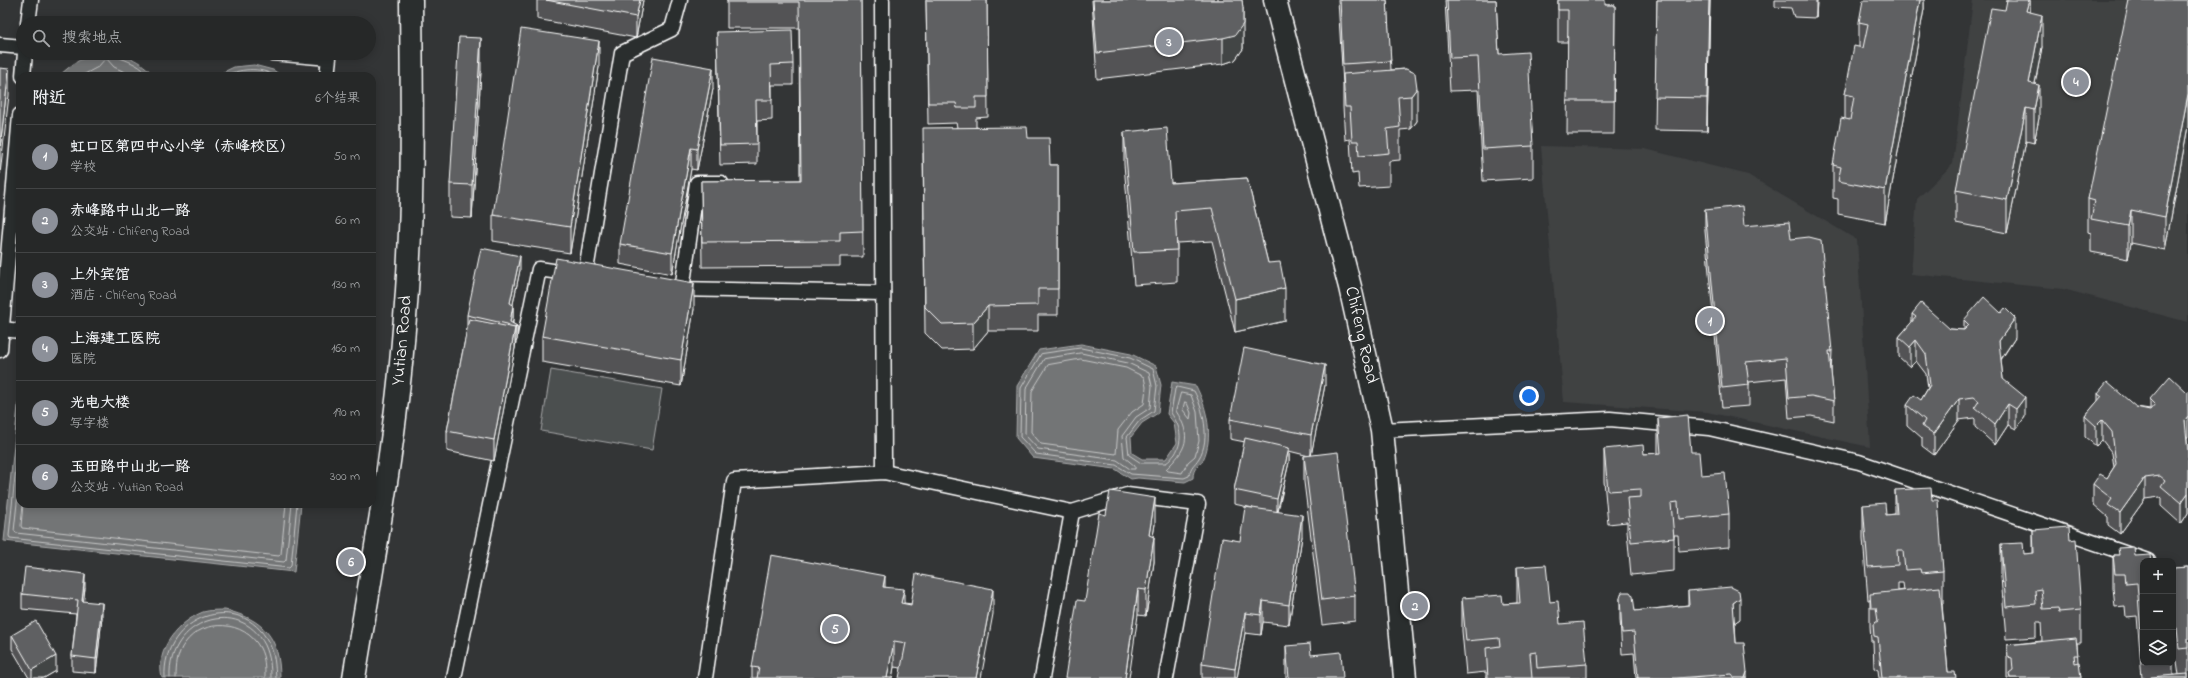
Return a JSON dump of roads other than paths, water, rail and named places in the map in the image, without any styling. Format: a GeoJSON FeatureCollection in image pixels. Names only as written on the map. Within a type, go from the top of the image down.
{"type":"FeatureCollection","features":[{"type":"Feature","properties":{"kind":"street","name":"Yutian Road"},"geometry":{"type":"LineString","coordinates":[[354,678],[388,478],[404,329],[411,229],[411,0]]}},
{"type":"Feature","properties":{"kind":"street","name":"Chifeng Road"},"geometry":{"type":"LineString","coordinates":[[1275,0],[1350,288],[1382,430],[1405,678]]}},
{"type":"Feature","properties":{"kind":"lane"},"geometry":{"type":"LineString","coordinates":[[29,16],[31,0]]}},
{"type":"Feature","properties":{"kind":"lane"},"geometry":{"type":"LineString","coordinates":[[585,276],[622,53],[672,29],[680,0]]}},
{"type":"Feature","properties":{"kind":"lane"},"geometry":{"type":"LineString","coordinates":[[882,0],[884,472]]}},
{"type":"Feature","properties":{"kind":"lane"},"geometry":{"type":"LineString","coordinates":[[0,45],[16,46]]}},
{"type":"Feature","properties":{"kind":"lane"},"geometry":{"type":"LineString","coordinates":[[23,72],[24,60]]}},
{"type":"Feature","properties":{"kind":"lane"},"geometry":{"type":"LineString","coordinates":[[327,72],[328,60]]}},
{"type":"Feature","properties":{"kind":"lane"},"geometry":{"type":"LineString","coordinates":[[0,350],[16,163]]}},
{"type":"Feature","properties":{"kind":"lane"},"geometry":{"type":"LineString","coordinates":[[682,290],[697,183],[734,182]]}},
{"type":"Feature","properties":{"kind":"lane"},"geometry":{"type":"LineString","coordinates":[[454,678],[539,269],[600,278]]}},
{"type":"Feature","properties":{"kind":"lane"},"geometry":{"type":"LineString","coordinates":[[660,286],[682,290],[883,293]]}},
{"type":"Feature","properties":{"kind":"lane"},"geometry":{"type":"LineString","coordinates":[[2,329],[16,331]]}},
{"type":"Feature","properties":{"kind":"lane"},"geometry":{"type":"LineString","coordinates":[[1382,430],[1610,419],[1710,428],[1859,462],[2140,558]]}},
{"type":"Feature","properties":{"kind":"lane"},"geometry":{"type":"LineString","coordinates":[[705,678],[734,481],[884,472],[1072,512],[1127,495],[1198,504],[1166,678]]}},
{"type":"Feature","properties":{"kind":"lane"},"geometry":{"type":"LineString","coordinates":[[1042,678],[1072,512]]}},
{"type":"Feature","properties":{"kind":"water"},"geometry":{"type":"Polygon","coordinates":[[[79,60],[135,60],[151,72],[63,72],[79,60]]]}},
{"type":"Feature","properties":{"kind":"water"},"geometry":{"type":"Polygon","coordinates":[[[254,65],[276,72],[223,72],[234,67],[254,65]]]}},
{"type":"Feature","properties":{"kind":"water"},"geometry":{"type":"Polygon","coordinates":[[[1081,344],[1131,354],[1156,366],[1161,385],[1158,413],[1142,423],[1131,437],[1132,453],[1142,459],[1166,459],[1177,443],[1174,423],[1167,414],[1172,382],[1196,386],[1206,413],[1209,432],[1203,460],[1196,468],[1193,478],[1185,482],[1138,478],[1131,479],[1115,469],[1033,458],[1016,438],[1017,386],[1039,350],[1081,344]]]}},
{"type":"Feature","properties":{"kind":"water"},"geometry":{"type":"Polygon","coordinates":[[[16,426],[16,508],[301,508],[294,572],[4,541],[16,426]]]}},
{"type":"Feature","properties":{"kind":"water"},"geometry":{"type":"Polygon","coordinates":[[[211,610],[225,610],[250,619],[260,625],[267,632],[273,641],[277,652],[280,678],[162,678],[161,667],[165,647],[177,630],[185,622],[203,612],[211,610]]]}},
{"type":"Feature","properties":{"kind":"place","name":"上外宾馆"},"geometry":{"type":"Point","coordinates":[1169,42]}},
{"type":"Feature","properties":{"kind":"place","name":"上海建工医院"},"geometry":{"type":"Point","coordinates":[2076,82]}},
{"type":"Feature","properties":{"kind":"place","name":"虹口区第四中心小学（赤峰校区）"},"geometry":{"type":"Point","coordinates":[1710,321]}},
{"type":"Feature","properties":{"kind":"place","name":"玉田路中山北一路"},"geometry":{"type":"Point","coordinates":[351,562]}},
{"type":"Feature","properties":{"kind":"place","name":"赤峰路中山北一路"},"geometry":{"type":"Point","coordinates":[1415,606]}},
{"type":"Feature","properties":{"kind":"place","name":"光电大楼"},"geometry":{"type":"Point","coordinates":[835,629]}}]}
